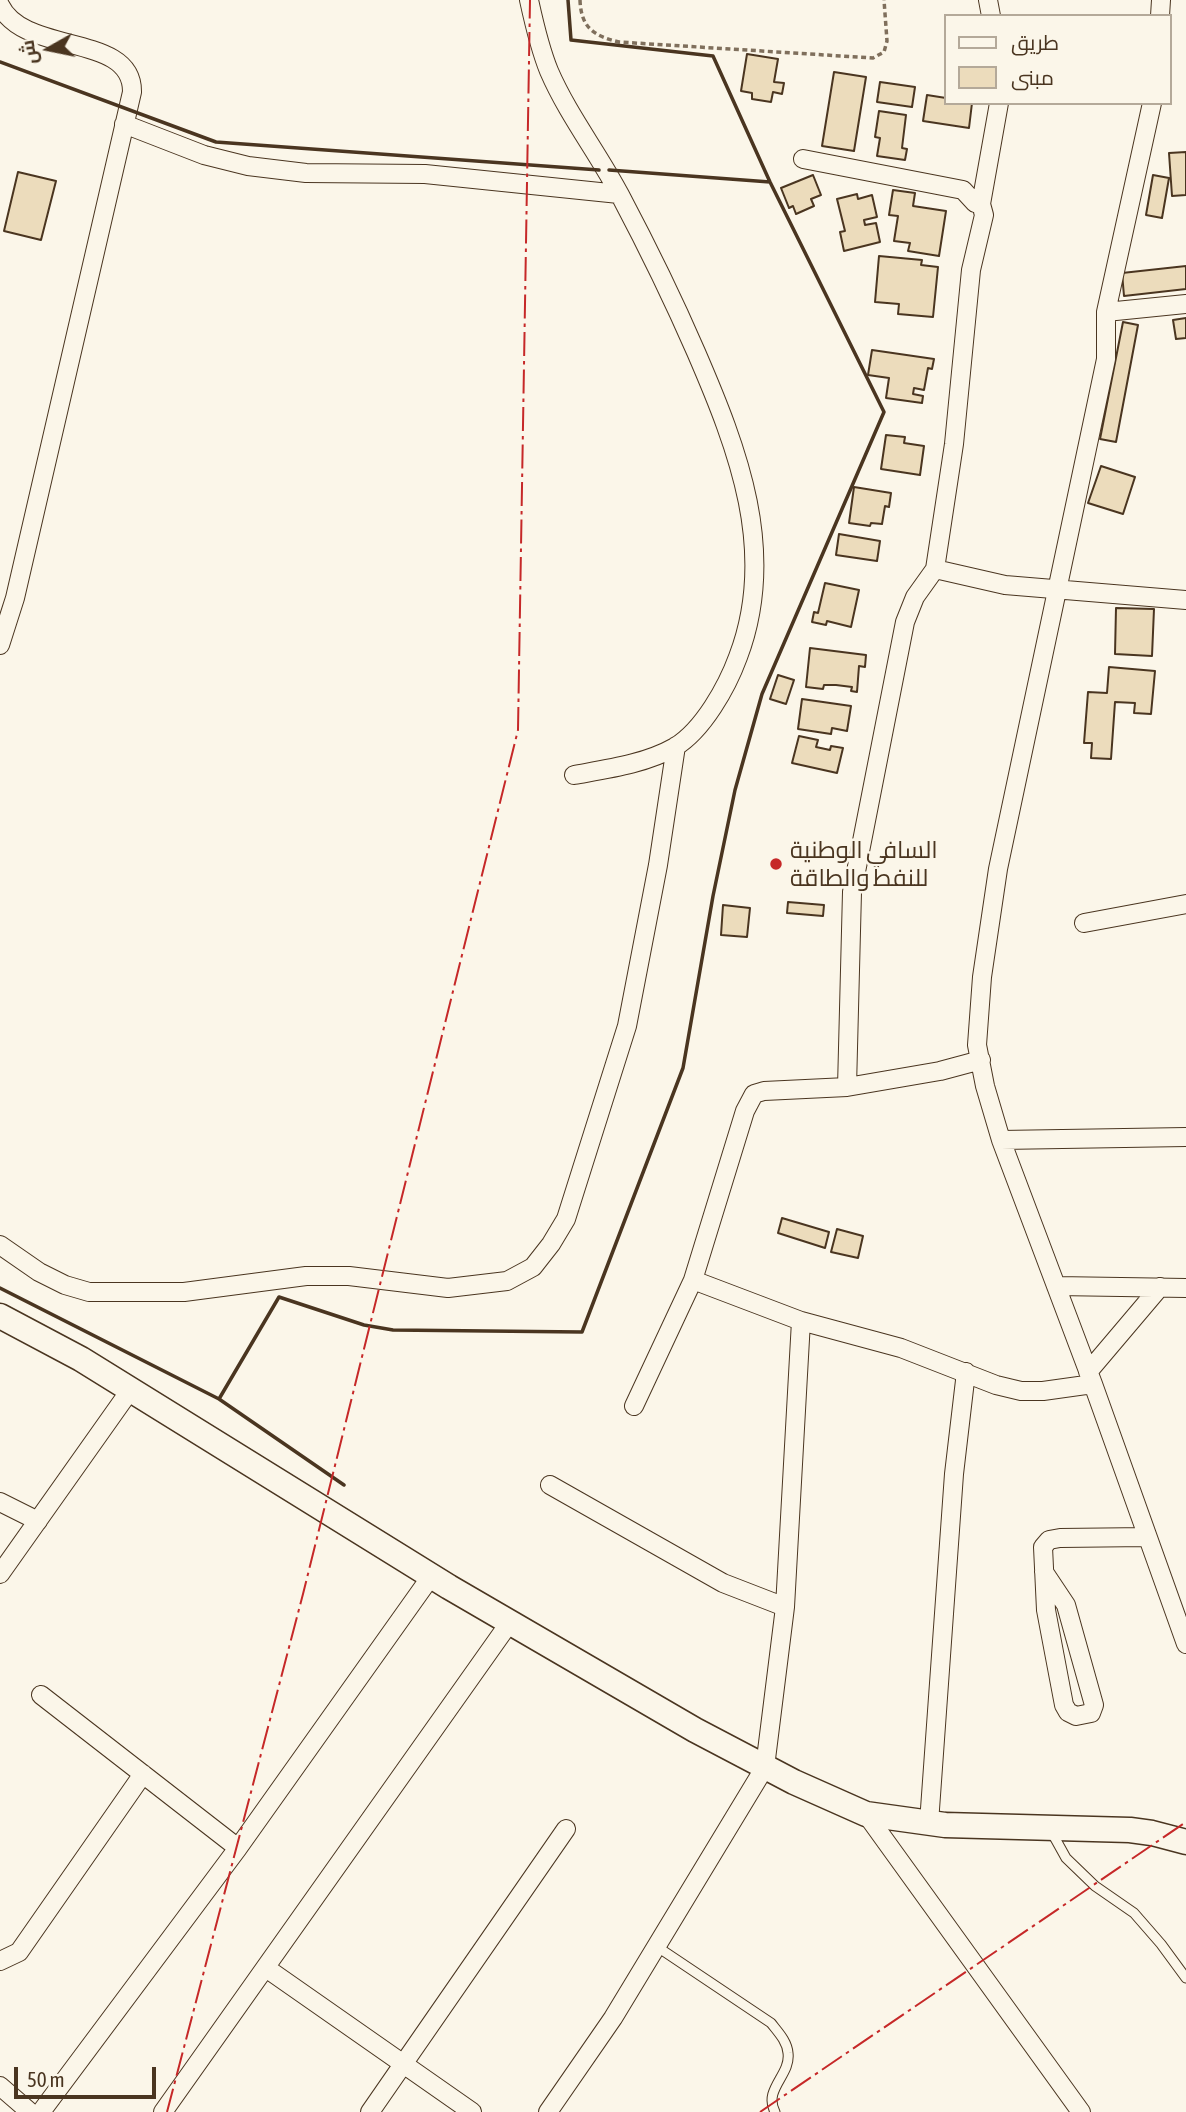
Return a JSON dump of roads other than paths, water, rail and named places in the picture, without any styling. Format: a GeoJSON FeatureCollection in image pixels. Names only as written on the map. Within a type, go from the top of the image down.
{"type":"FeatureCollection","features":[{"type":"Feature","properties":{"kind":"main road"},"geometry":{"type":"LineString","coordinates":[[0,1316],[81,1359],[432,1575],[695,1731],[794,1783],[866,1814],[929,1823],[1130,1830],[1186,1842]]}},
{"type":"Feature","properties":{"kind":"street"},"geometry":{"type":"LineString","coordinates":[[529,0],[548,70],[619,194],[682,322],[717,401],[741,467],[751,517],[754,589],[746,636],[729,681],[707,717],[676,746],[620,767],[574,775]]}},
{"type":"Feature","properties":{"kind":"street"},"geometry":{"type":"LineString","coordinates":[[0,5],[16,26],[57,41],[99,51],[124,67],[132,80],[132,92],[15,598],[0,645]]}},
{"type":"Feature","properties":{"kind":"street"},"geometry":{"type":"LineString","coordinates":[[847,1087],[852,892],[905,622],[915,597],[934,569],[954,444],[971,270],[984,215],[981,204],[999,105]]}},
{"type":"Feature","properties":{"kind":"street"},"geometry":{"type":"LineString","coordinates":[[1152,105],[1106,312],[1106,359],[998,869],[982,978],[977,1045],[985,1086],[1001,1140],[1091,1378],[1147,1537],[1181,1616],[1186,1644]]}},
{"type":"Feature","properties":{"kind":"street"},"geometry":{"type":"LineString","coordinates":[[124,124],[204,155],[248,166],[306,173],[425,174],[619,194]]}},
{"type":"Feature","properties":{"kind":"street"},"geometry":{"type":"LineString","coordinates":[[803,159],[963,190],[975,203],[981,204]]}},
{"type":"Feature","properties":{"kind":"street"},"geometry":{"type":"LineString","coordinates":[[1106,312],[1186,304]]}},
{"type":"Feature","properties":{"kind":"street"},"geometry":{"type":"LineString","coordinates":[[934,569],[1005,585],[1186,600]]}},
{"type":"Feature","properties":{"kind":"street"},"geometry":{"type":"LineString","coordinates":[[0,1245],[65,1286],[89,1292],[184,1292],[306,1276],[349,1276],[448,1289],[507,1280],[533,1267],[566,1219],[627,1026],[658,865],[676,746]]}},
{"type":"Feature","properties":{"kind":"street"},"geometry":{"type":"LineString","coordinates":[[1084,923],[1186,904]]}},
{"type":"Feature","properties":{"kind":"street"},"geometry":{"type":"LineString","coordinates":[[634,1406],[693,1280],[749,1100],[754,1094],[764,1091],[847,1087],[940,1071],[981,1060]]}},
{"type":"Feature","properties":{"kind":"street"},"geometry":{"type":"LineString","coordinates":[[1001,1140],[1186,1137]]}},
{"type":"Feature","properties":{"kind":"street"},"geometry":{"type":"LineString","coordinates":[[693,1280],[801,1321],[901,1348],[996,1385],[1021,1391],[1043,1391],[1091,1378],[1160,1287]]}},
{"type":"Feature","properties":{"kind":"street"},"geometry":{"type":"LineString","coordinates":[[1056,1286],[1186,1288]]}},
{"type":"Feature","properties":{"kind":"street"},"geometry":{"type":"LineString","coordinates":[[548,2112],[613,2018],[765,1767],[785,1607],[801,1321]]}},
{"type":"Feature","properties":{"kind":"street"},"geometry":{"type":"LineString","coordinates":[[929,1823],[954,1474],[966,1372]]}},
{"type":"Feature","properties":{"kind":"street"},"geometry":{"type":"LineString","coordinates":[[0,1574],[131,1390]]}},
{"type":"Feature","properties":{"kind":"street"},"geometry":{"type":"LineString","coordinates":[[550,1485],[723,1583],[785,1607]]}},
{"type":"Feature","properties":{"kind":"street"},"geometry":{"type":"LineString","coordinates":[[0,1502],[38,1521]]}},
{"type":"Feature","properties":{"kind":"street"},"geometry":{"type":"LineString","coordinates":[[1044,1572],[1066,1605],[1094,1705],[1090,1713],[1083,1716],[1068,1712],[1064,1705],[1046,1610],[1044,1572],[1043,1547],[1048,1540],[1147,1537]]}},
{"type":"Feature","properties":{"kind":"street"},"geometry":{"type":"LineString","coordinates":[[41,2112],[238,1848],[432,1575]]}},
{"type":"Feature","properties":{"kind":"street"},"geometry":{"type":"LineString","coordinates":[[163,2112],[510,1622]]}},
{"type":"Feature","properties":{"kind":"street"},"geometry":{"type":"LineString","coordinates":[[41,1695],[238,1848]]}},
{"type":"Feature","properties":{"kind":"street"},"geometry":{"type":"LineString","coordinates":[[0,1961],[19,1952],[143,1774]]}},
{"type":"Feature","properties":{"kind":"street"},"geometry":{"type":"LineString","coordinates":[[866,1814],[1081,2112]]}},
{"type":"Feature","properties":{"kind":"street"},"geometry":{"type":"LineString","coordinates":[[370,2112],[566,1829]]}},
{"type":"Feature","properties":{"kind":"street"},"geometry":{"type":"LineString","coordinates":[[266,1968],[472,2112]]}},
{"type":"Feature","properties":{"kind":"street"},"geometry":{"type":"LineString","coordinates":[[0,2086],[30,2112]]}},
{"type":"Feature","properties":{"kind":"lane"},"geometry":{"type":"LineString","coordinates":[[1050,1829],[1066,1858],[1096,1886],[1134,1913],[1156,1936],[1186,1978]]}},
{"type":"Feature","properties":{"kind":"lane"},"geometry":{"type":"LineString","coordinates":[[656,1946],[771,2023],[784,2039],[788,2062],[771,2095],[771,2105],[775,2112]]}},
{"type":"Feature","properties":{"kind":"place","name":"السافي الوطنية للنفط والطاقة"},"geometry":{"type":"Point","coordinates":[776,864]}}]}
